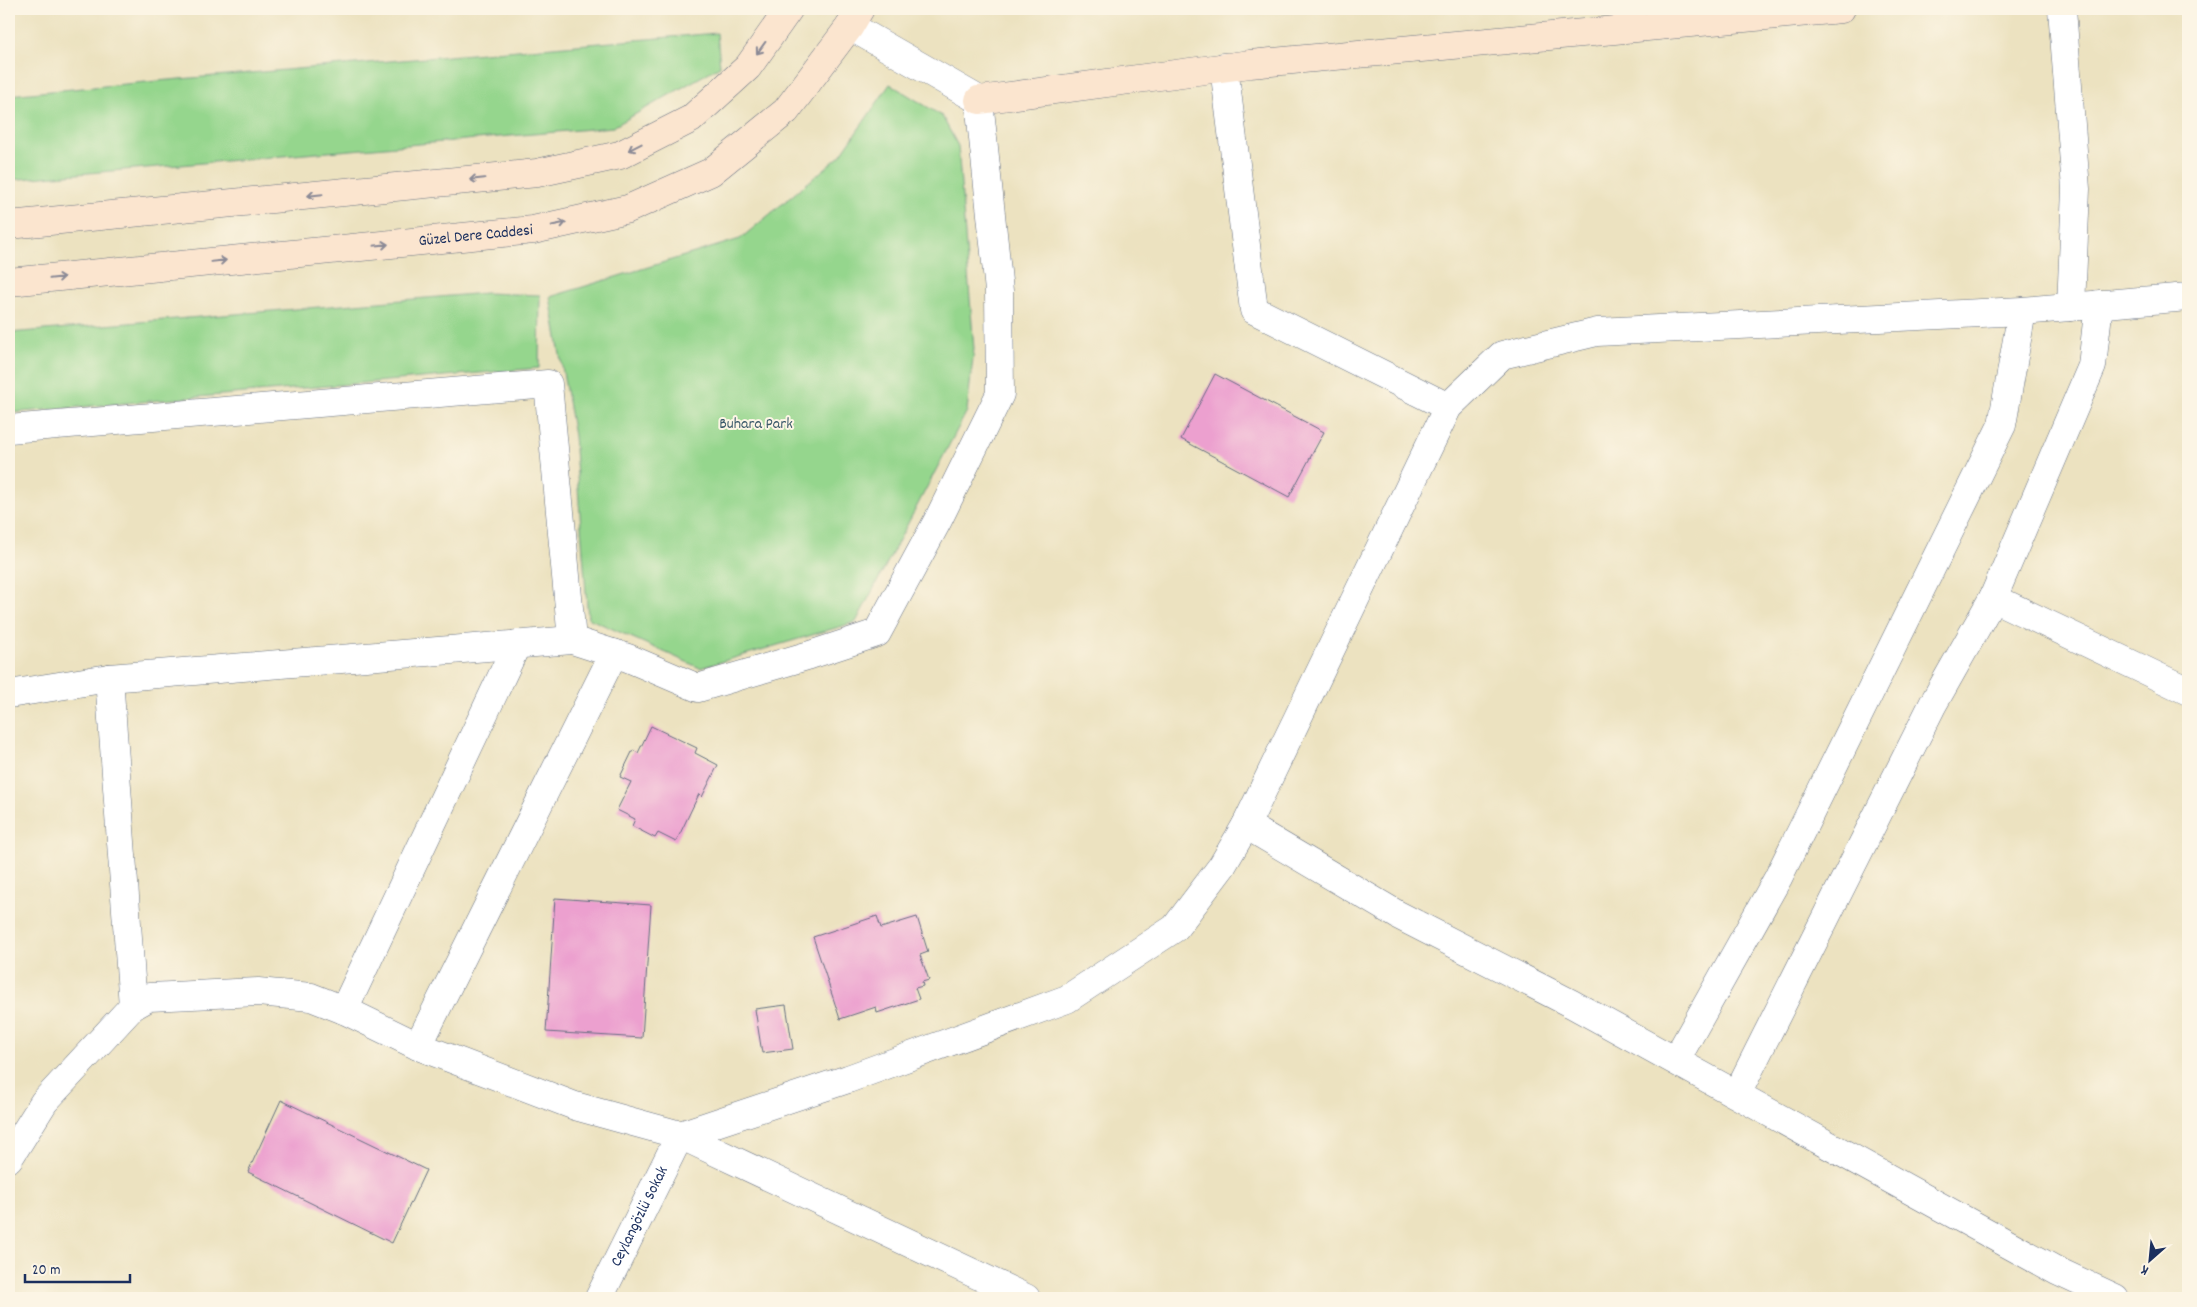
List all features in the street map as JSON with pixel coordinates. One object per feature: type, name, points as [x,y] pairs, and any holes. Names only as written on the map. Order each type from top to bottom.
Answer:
[{"type":"main road","points":[[9,225],[537,173],[620,155],[691,119],[748,67],[789,9]]},
{"type":"main road","points":[[979,100],[1224,67],[1841,9]]},
{"type":"main road","name":"Güzel Dere Caddesi","points":[[9,282],[534,230],[628,209],[711,172],[786,111],[855,17]]},
{"type":"street","points":[[2062,9],[2076,189],[2070,307]]},
{"type":"street","points":[[9,694],[109,678],[572,640],[614,653],[698,688],[877,633],[938,520],[1000,394],[999,291],[979,100],[855,17]]},
{"type":"street","points":[[1224,67],[1254,310],[1448,406]]},
{"type":"street","points":[[680,1135],[848,1079],[1067,1000],[1175,928],[1222,866],[1246,825],[1448,406],[1502,355],[1597,332],[2022,311],[2188,297]]},
{"type":"street","points":[[1737,1094],[1933,704],[1993,598],[2092,366],[2099,304]]},
{"type":"street","points":[[1676,1060],[1778,878],[2002,425],[2022,311]]},
{"type":"street","points":[[9,429],[548,384],[572,640]]},
{"type":"street","points":[[1993,598],[2188,691]]},
{"type":"street","points":[[344,1010],[517,644]]},
{"type":"street","points":[[418,1046],[614,653]]},
{"type":"street","points":[[109,678],[133,1006]]},
{"type":"street","points":[[1246,825],[1398,916],[1572,1004],[2057,1271],[2114,1298]]},
{"type":"street","points":[[9,1158],[44,1102],[133,1006],[149,997],[258,992],[311,997],[344,1010],[418,1046],[575,1106],[680,1135],[1026,1298]]},
{"type":"street","name":"Ceylangözlü Sokak","points":[[599,1298],[680,1135]]},
{"type":"green space","points":[[717,33],[720,66],[613,127],[9,180],[9,95]]},
{"type":"green space","name":"Buhara Park","points":[[890,84],[942,116],[958,146],[974,349],[967,411],[856,622],[700,668],[588,618],[574,436],[550,297],[740,239],[840,156]]},
{"type":"green space","points":[[486,293],[540,295],[539,368],[9,413],[9,333]]},
{"type":"building","points":[[1215,374],[1324,432],[1289,497],[1181,439]]},
{"type":"building","points":[[651,726],[697,748],[695,753],[718,765],[702,797],[699,794],[676,842],[658,833],[655,838],[632,826],[635,819],[617,810],[631,782],[620,777],[633,750],[638,753]]},
{"type":"building","points":[[555,898],[651,905],[642,1038],[546,1032]]},
{"type":"building","points":[[877,916],[881,928],[917,917],[928,952],[920,955],[929,980],[922,982],[923,986],[915,988],[919,999],[877,1013],[876,1007],[840,1019],[813,937]]},
{"type":"building","points":[[786,1005],[793,1049],[762,1053],[755,1009]]},
{"type":"building","points":[[281,1100],[426,1170],[392,1243],[248,1172]]}]
